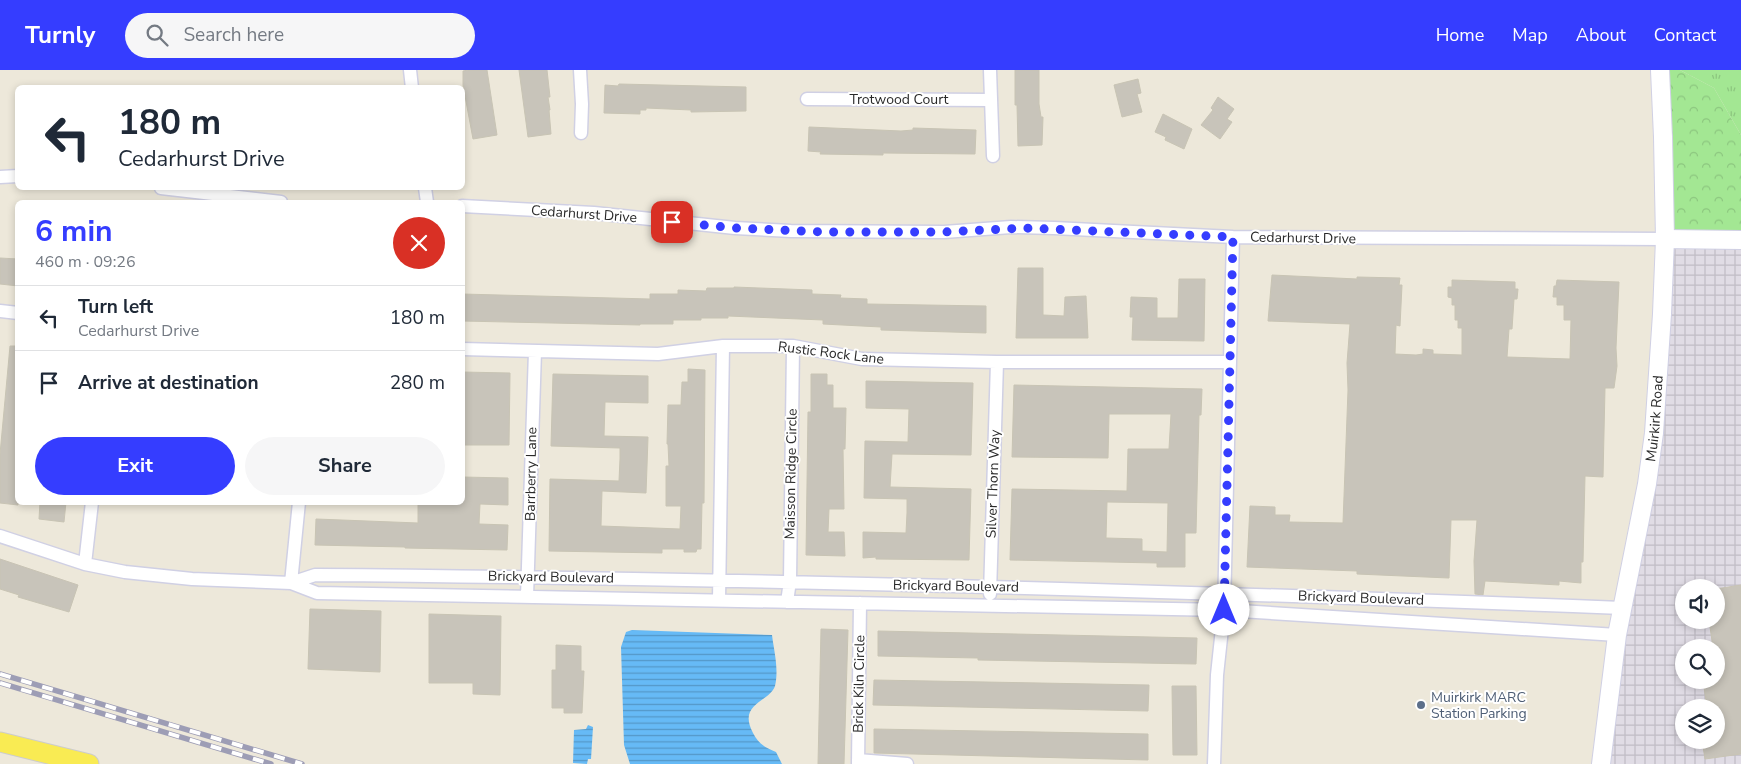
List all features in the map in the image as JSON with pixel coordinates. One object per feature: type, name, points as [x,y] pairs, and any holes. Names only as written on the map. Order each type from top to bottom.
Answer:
[{"type":"main road","name":"Muirkirk Road","points":[[1601,764],[1617,635],[1647,484],[1654,433],[1662,314],[1664,239],[1660,70]]},
{"type":"main road","points":[[1664,239],[1741,240]]},
{"type":"main road","points":[[0,742],[90,764]]},
{"type":"street","points":[[410,70],[412,85]]},
{"type":"street","points":[[580,70],[581,133]]},
{"type":"street","points":[[990,70],[993,156]]},
{"type":"street","name":"Trotwood Court","points":[[807,99],[991,100]]},
{"type":"street","points":[[0,176],[15,176]]},
{"type":"street","points":[[178,190],[264,200]]},
{"type":"street","name":"Cedarhurst Drive","points":[[465,206],[594,213],[735,228],[791,231],[944,232],[1046,228],[1233,237],[1664,239]]},
{"type":"street","points":[[1214,764],[1217,675],[1224,610],[1233,237]]},
{"type":"street","points":[[0,311],[15,313]]},
{"type":"street","points":[[719,600],[723,346]]},
{"type":"street","name":"Rustic Rock Lane","points":[[465,349],[658,354],[723,346],[793,346],[862,359],[997,362],[1229,362]]},
{"type":"street","name":"Maisson Ridge Circle","points":[[787,602],[790,581],[793,346]]},
{"type":"street","name":"Barrberry Lane","points":[[528,597],[534,351]]},
{"type":"street","name":"Silver Thorn Way","points":[[991,605],[997,362]]},
{"type":"street","points":[[85,564],[92,505]]},
{"type":"street","points":[[291,583],[299,505]]},
{"type":"street","name":"Brickyard Boulevard","points":[[0,536],[85,564],[125,572],[192,579],[291,583],[317,593],[1224,610],[1617,635]]},
{"type":"street","name":"Brickyard Boulevard","points":[[291,583],[315,575],[528,576],[990,586],[1622,608]]},
{"type":"street","name":"Brick Kiln Circle","points":[[858,762],[860,603]]},
{"type":"street","points":[[858,762],[907,764]]},
{"type":"shaded area","points":[[1665,239],[1741,240],[1741,764],[1601,764],[1654,433]]},
{"type":"green space","points":[[1659,70],[1680,70],[1714,88],[1741,135],[1741,240],[1665,239]]},
{"type":"green space","points":[[1680,70],[1741,70],[1741,135],[1714,88]]},
{"type":"water","points":[[632,630],[772,635],[776,667],[775,686],[752,709],[749,715],[749,723],[757,740],[765,747],[776,752],[782,764],[630,764],[624,745],[621,647],[626,632]]},
{"type":"water","points":[[588,725],[593,727],[591,759],[588,759],[587,764],[573,763],[574,730],[586,729]]},
{"type":"building","points":[[487,70],[497,135],[473,139],[465,96],[465,85],[463,85],[463,71]]},
{"type":"building","points":[[519,70],[547,70],[551,134],[528,137]]},
{"type":"building","points":[[1015,70],[1039,70],[1039,104],[1041,117],[1043,117],[1042,145],[1018,146]]},
{"type":"building","points":[[1138,79],[1141,93],[1137,94],[1142,112],[1122,117],[1114,85]]},
{"type":"building","points":[[619,84],[746,87],[746,111],[691,112],[691,110],[646,108],[646,110],[640,110],[640,114],[604,113],[605,85],[618,86]]},
{"type":"building","points":[[1218,97],[1234,109],[1227,119],[1232,122],[1220,139],[1201,125],[1213,110],[1211,108]]},
{"type":"building","points":[[1163,114],[1192,129],[1184,149],[1165,140],[1166,137],[1155,132]]},
{"type":"building","points":[[809,127],[901,131],[913,130],[913,128],[976,130],[975,154],[820,154],[821,152],[808,151]]},
{"type":"building","points":[[0,258],[15,259],[15,286],[0,284]]},
{"type":"building","points":[[1018,268],[1043,268],[1043,315],[1064,316],[1065,297],[1086,296],[1088,338],[1016,338]]},
{"type":"building","points":[[1272,275],[1357,279],[1357,277],[1400,278],[1399,285],[1402,285],[1400,326],[1396,325],[1395,354],[1416,355],[1423,354],[1423,349],[1433,350],[1433,354],[1462,355],[1462,328],[1458,328],[1458,320],[1455,320],[1455,305],[1452,305],[1452,298],[1448,297],[1448,287],[1452,287],[1452,280],[1515,282],[1515,289],[1518,289],[1517,299],[1514,299],[1512,329],[1509,329],[1507,357],[1570,359],[1571,320],[1564,320],[1564,305],[1557,305],[1557,297],[1553,297],[1554,286],[1556,286],[1557,280],[1619,282],[1617,366],[1614,388],[1605,388],[1603,477],[1585,476],[1581,583],[1559,581],[1559,585],[1485,581],[1483,595],[1475,594],[1474,561],[1477,520],[1451,520],[1449,578],[1357,574],[1357,571],[1247,567],[1250,506],[1275,507],[1275,515],[1290,515],[1289,522],[1343,523],[1348,390],[1347,363],[1350,324],[1268,321]]},
{"type":"building","points":[[1179,279],[1205,279],[1204,341],[1132,340],[1133,317],[1130,317],[1131,297],[1157,298],[1157,318],[1178,318]]},
{"type":"building","points":[[707,288],[812,290],[812,294],[841,295],[840,298],[867,299],[867,304],[986,306],[986,333],[881,330],[881,327],[823,324],[823,320],[728,316],[728,318],[701,318],[701,320],[673,320],[673,324],[640,325],[465,321],[465,294],[650,299],[650,294],[678,294],[678,290],[706,291]]},
{"type":"building","points":[[10,346],[15,346],[15,505],[0,503],[0,454]]},
{"type":"building","points":[[688,369],[705,370],[704,503],[702,503],[701,549],[697,549],[696,552],[684,552],[684,549],[662,549],[662,553],[549,551],[550,479],[619,481],[620,459],[620,448],[551,446],[553,374],[648,376],[648,403],[605,402],[604,436],[648,437],[646,493],[602,491],[601,526],[680,529],[681,506],[666,506],[666,466],[669,466],[667,444],[668,405],[681,405],[682,382],[688,382]]},
{"type":"building","points":[[465,372],[510,373],[509,445],[465,445]]},
{"type":"building","points":[[811,374],[827,374],[827,385],[833,385],[833,408],[846,408],[845,449],[843,449],[844,509],[829,509],[828,532],[844,532],[845,556],[806,555],[808,412],[811,412]]},
{"type":"building","points":[[866,381],[973,383],[971,455],[892,454],[890,487],[971,489],[969,560],[863,558],[863,532],[906,533],[907,499],[864,498],[865,441],[908,442],[909,409],[866,408]]},
{"type":"building","points":[[1014,385],[1202,389],[1201,415],[1199,415],[1196,533],[1185,533],[1185,567],[1157,567],[1157,563],[1010,560],[1012,489],[1127,491],[1128,449],[1169,449],[1171,414],[1109,414],[1108,458],[1012,457]],"holes":[[[1107,502],[1168,503],[1167,552],[1142,551],[1142,539],[1106,538]]]},
{"type":"building","points":[[465,477],[508,478],[508,505],[480,504],[479,524],[508,525],[507,550],[315,545],[316,519],[418,523],[418,505],[465,505]]},
{"type":"building","points":[[40,505],[66,505],[64,522],[39,519]]},
{"type":"building","points":[[0,559],[78,585],[69,612],[18,597],[19,595],[0,589]]},
{"type":"building","points":[[1741,585],[1741,754],[1705,759],[1703,749],[1725,749],[1725,699],[1706,699],[1704,689],[1725,689],[1725,639],[1712,639],[1710,629],[1725,629],[1725,588]]},
{"type":"building","points":[[310,609],[381,611],[380,672],[308,669]]},
{"type":"building","points":[[429,614],[501,616],[500,695],[473,694],[473,683],[429,683]]},
{"type":"building","points":[[821,629],[848,630],[844,764],[818,764]]},
{"type":"building","points":[[878,631],[1197,638],[1196,664],[878,656]]},
{"type":"building","points":[[556,645],[581,646],[581,671],[584,671],[582,713],[564,713],[564,708],[552,708],[552,670],[556,670]]},
{"type":"building","points":[[874,680],[1149,685],[1148,711],[873,705]]},
{"type":"building","points":[[1172,686],[1196,686],[1197,755],[1173,755]]},
{"type":"building","points":[[874,729],[1148,734],[1148,760],[874,753]]},
{"type":"railway","points":[[0,674],[302,764]]},
{"type":"railway","points":[[0,683],[271,764]]},
{"type":"place","name":"Muirkirk MARC Station Parking","points":[[1421,705]]},
{"type":"route","points":[[672,222],[735,228],[825,232],[944,232],[1011,228],[1054,228],[1233,237],[1224,610]]}]
